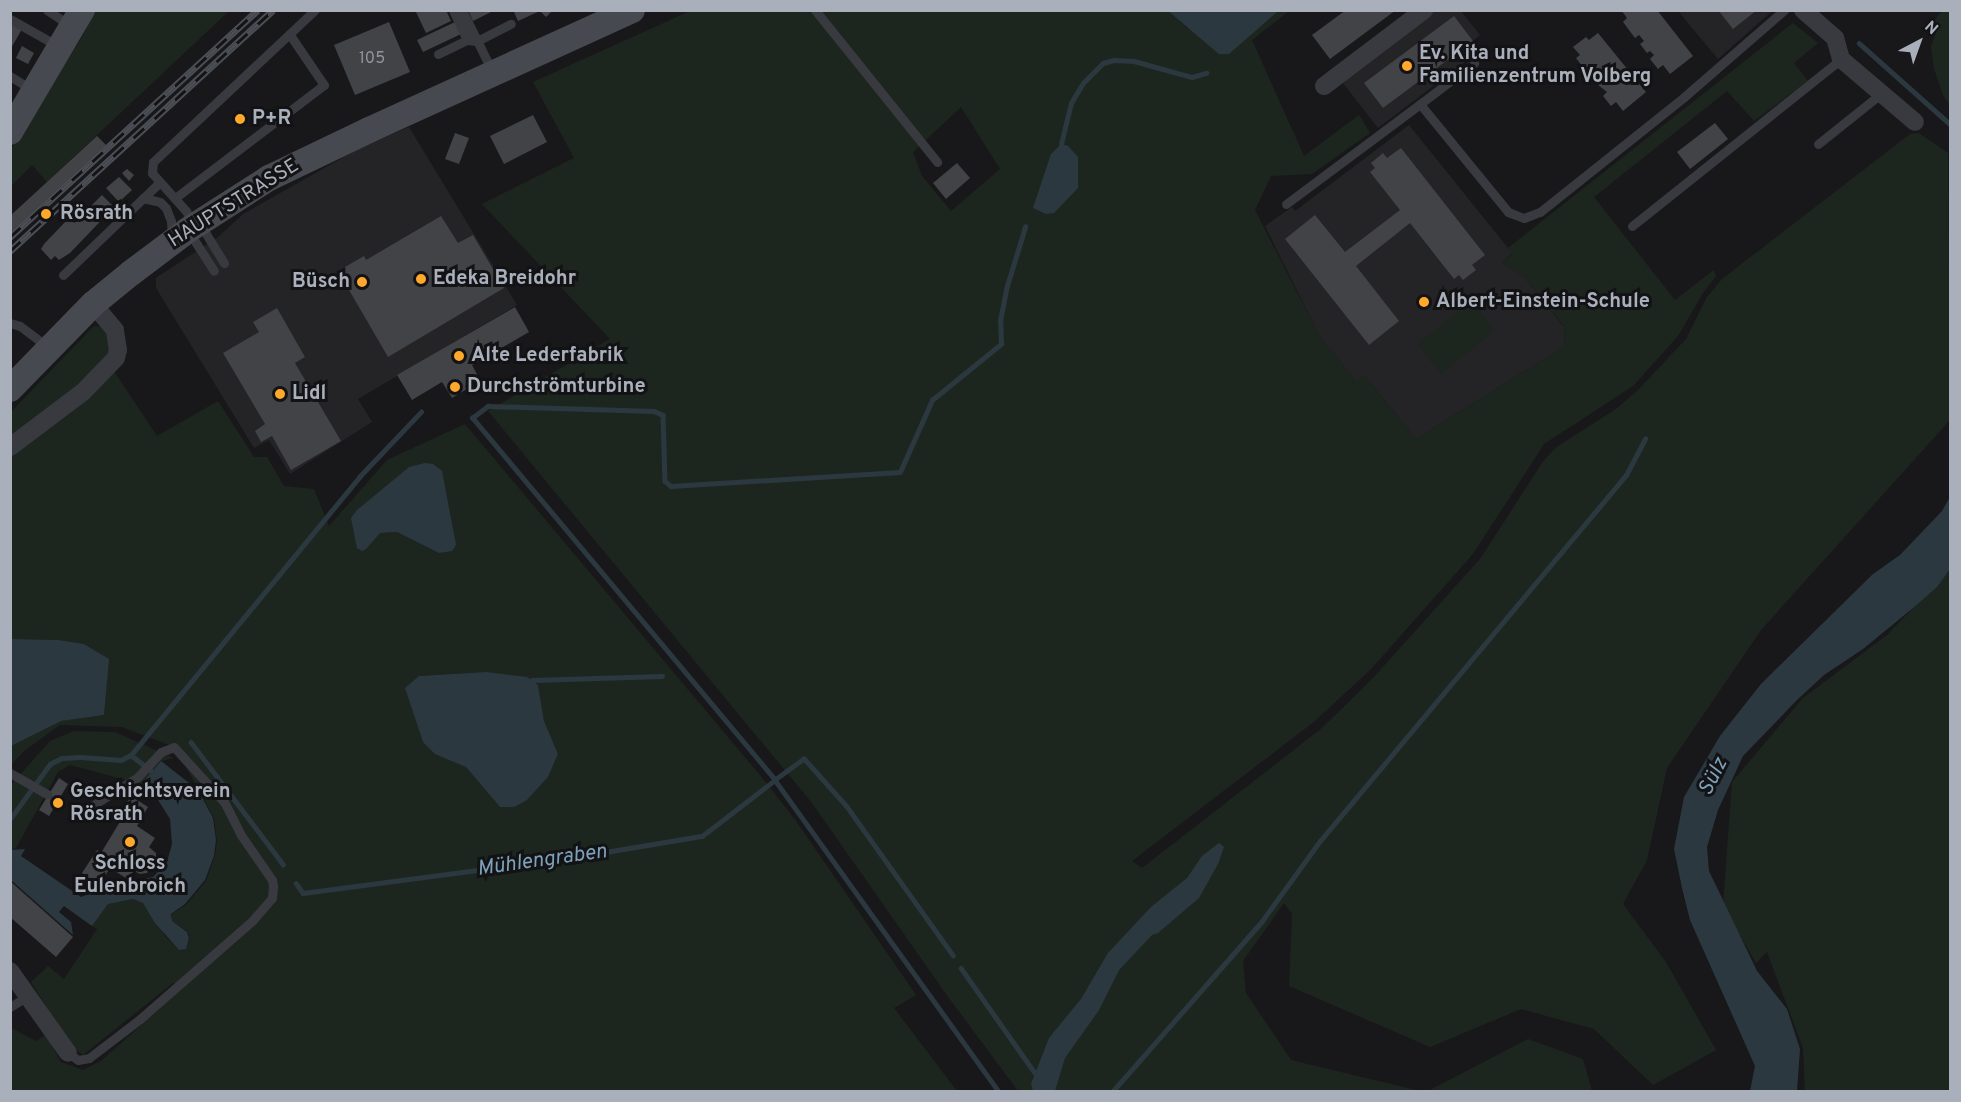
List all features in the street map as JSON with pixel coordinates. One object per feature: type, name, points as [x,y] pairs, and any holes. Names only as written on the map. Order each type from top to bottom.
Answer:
[{"type":"main road","name":"HAUPTSTRASSE","points":[[10,389],[93,304],[188,230],[269,178],[493,73],[591,21],[632,10]]},
{"type":"main road","points":[[10,132],[36,92],[72,28]]},
{"type":"street","points":[[1324,86],[1424,10]]},
{"type":"street","points":[[1803,10],[1835,38],[1842,59],[1915,122]]},
{"type":"street","points":[[10,447],[83,392],[116,358],[118,350],[115,330],[93,304]]},
{"type":"street","points":[[10,971],[29,994],[68,1053]]},
{"type":"lane","points":[[46,10],[72,28]]},
{"type":"lane","points":[[213,271],[188,230],[175,198],[152,173],[153,162],[315,10]]},
{"type":"lane","points":[[453,10],[493,73]]},
{"type":"lane","points":[[462,10],[472,41]]},
{"type":"lane","points":[[815,10],[937,162]]},
{"type":"lane","points":[[1420,104],[1508,212],[1524,218],[1540,212],[1676,104],[1784,10]]},
{"type":"lane","points":[[10,20],[72,28]]},
{"type":"lane","points":[[438,54],[511,24]]},
{"type":"lane","points":[[175,198],[324,85],[290,35]]},
{"type":"lane","points":[[1632,226],[1842,59]]},
{"type":"lane","points":[[1286,204],[1474,63]]},
{"type":"lane","points":[[10,76],[36,92]]},
{"type":"lane","points":[[1818,144],[1882,93]]},
{"type":"lane","points":[[63,275],[160,182]]},
{"type":"lane","points":[[143,198],[160,202],[166,208],[171,221],[188,230],[224,263]]},
{"type":"lane","points":[[10,323],[20,326],[50,348]]},
{"type":"lane","points":[[68,1053],[78,1060],[89,1058],[140,1019],[238,935],[272,898],[272,880],[241,835],[224,802],[174,747],[161,752],[138,777],[90,807]]},
{"type":"lane","points":[[10,773],[47,794]]},
{"type":"lane","points":[[10,1007],[29,994]]},
{"type":"shaded area","points":[[95,11],[229,11],[47,182],[32,165],[11,186],[11,149],[82,37]]},
{"type":"shaded area","points":[[690,11],[1168,11],[1187,28],[1261,24],[1278,11],[1289,11],[1252,40],[1304,156],[1359,115],[1370,133],[1312,174],[1271,176],[1255,210],[1319,335],[1356,382],[1364,375],[1416,439],[1565,346],[1564,326],[1525,278],[1502,263],[1512,254],[1508,248],[1793,23],[1818,43],[1794,63],[1808,81],[1754,121],[1727,91],[1594,197],[1675,300],[1714,270],[1716,276],[1703,293],[1678,336],[1633,386],[1544,444],[1473,554],[1371,669],[1315,721],[1132,861],[1142,868],[1322,728],[1373,678],[1480,559],[1542,463],[1555,448],[1616,409],[1638,390],[1686,339],[1707,297],[1722,279],[1910,134],[1919,133],[1948,153],[1950,420],[1761,630],[1667,768],[1647,860],[1623,904],[1666,962],[1716,1050],[1653,1085],[1594,1029],[1521,1009],[1430,1047],[1289,986],[1292,914],[1284,903],[1243,961],[1246,993],[1291,1060],[1420,1091],[1018,1091],[946,994],[812,803],[488,411],[610,339],[482,204],[574,158],[533,82]],"holes":[[[961,107],[1000,169],[951,211],[922,176],[913,152]],[[1061,144],[1064,204],[1051,154]]]},
{"type":"shaded area","name":"Ev. Kita und Familienzentrum Volberg","points":[[1428,11],[1461,11],[1480,35],[1467,46],[1474,55],[1378,128],[1339,78]]},
{"type":"shaded area","points":[[1678,11],[1772,11],[1718,59]]},
{"type":"shaded area","points":[[1942,11],[1950,11],[1950,105],[1943,95],[1934,69],[1931,47],[1936,33],[1930,26]]},
{"type":"shaded area","name":"Albert-Einstein-Schule","points":[[1409,125],[1512,253],[1502,263],[1525,278],[1564,327],[1565,346],[1416,439],[1365,376],[1356,382],[1319,335],[1265,226],[1292,207],[1295,211]]},
{"type":"shaded area","points":[[409,127],[517,305],[358,399],[372,422],[290,474],[269,440],[254,448],[156,288],[156,278],[218,237],[243,214],[365,145]]},
{"type":"shaded area","points":[[1472,301],[1495,331],[1441,374],[1417,344]]},
{"type":"shaded area","points":[[94,326],[103,327],[111,335],[114,371],[157,436],[218,401],[254,457],[267,457],[284,486],[314,489],[329,526],[387,460],[465,424],[796,821],[916,995],[894,1008],[957,1091],[11,1091],[11,1028],[36,1041],[46,1035],[61,1062],[83,1070],[101,1061],[184,987],[173,983],[83,1055],[72,1047],[31,982],[48,966],[64,979],[97,929],[92,926],[108,904],[133,899],[143,903],[165,936],[179,950],[186,949],[190,938],[187,931],[172,921],[172,914],[186,905],[206,881],[215,856],[217,841],[214,818],[175,747],[122,727],[60,725],[24,751],[11,765],[11,746],[61,721],[104,715],[108,659],[84,644],[59,640],[10,639],[11,412]],"holes":[[[409,467],[439,553],[397,532],[380,533],[357,510]],[[486,672],[532,680],[538,685],[544,721],[558,754],[548,777],[527,800],[500,807],[466,767],[423,742],[405,688],[419,676]]]},
{"type":"shaded area","points":[[1950,570],[1950,1091],[1805,1091],[1803,1048],[1767,952],[1756,963],[1723,906],[1732,782],[1803,698],[1887,635]]},
{"type":"shaded area","points":[[74,731],[115,732],[173,758],[161,761],[141,784],[70,765],[58,772],[16,848],[11,850],[10,786],[50,741]]},
{"type":"shaded area","points":[[1528,1039],[1583,1059],[1592,1091],[1428,1091]]},
{"type":"water","points":[[1168,11],[1278,11],[1229,54],[1219,54]]},
{"type":"water","points":[[1061,144],[1068,146],[1078,157],[1078,188],[1054,213],[1046,214],[1033,208],[1051,154]]},
{"type":"water","points":[[425,463],[433,464],[442,471],[456,545],[452,551],[439,553],[397,532],[380,533],[366,549],[362,551],[357,548],[351,518],[357,510],[409,467]]},
{"type":"water","name":"Sülz","points":[[1950,497],[1950,569],[1937,587],[1863,649],[1824,675],[1797,700],[1743,756],[1718,810],[1707,847],[1709,871],[1757,971],[1787,1009],[1800,1049],[1797,1091],[1750,1091],[1755,1066],[1690,920],[1682,888],[1674,849],[1684,797],[1720,736],[1761,684],[1873,574],[1900,555],[1942,511]]},
{"type":"water","points":[[11,639],[59,640],[84,644],[109,659],[104,715],[61,721],[11,746]]},
{"type":"water","points":[[486,672],[527,677],[538,685],[544,721],[558,754],[548,777],[527,800],[514,807],[500,807],[466,767],[435,754],[423,742],[405,688],[419,676]]},
{"type":"water","points":[[161,761],[198,790],[213,818],[216,840],[214,856],[205,880],[185,904],[171,914],[172,921],[187,932],[189,938],[186,949],[179,950],[155,923],[143,903],[133,899],[108,904],[92,926],[64,906],[59,912],[71,922],[73,935],[11,880],[11,850],[25,849],[21,856],[81,897],[116,884],[153,877],[167,862],[172,844],[170,819],[153,792],[141,784]]},
{"type":"water","points":[[1219,843],[1224,847],[1218,864],[1199,898],[1158,933],[1152,935],[1119,970],[1099,1010],[1065,1058],[1055,1091],[1033,1091],[1031,1084],[1049,1038],[1081,999],[1108,953],[1151,907],[1187,878],[1202,856]]},
{"type":"building","points":[[415,10],[446,10],[451,21],[426,33]]},
{"type":"building","points":[[468,10],[495,10],[473,21]]},
{"type":"building","points":[[513,10],[553,10],[546,17],[540,11],[518,21]]},
{"type":"building","points":[[1346,10],[1396,10],[1330,59],[1312,35]]},
{"type":"building","points":[[1621,10],[1657,10],[1693,56],[1670,74],[1663,65],[1658,69],[1650,59],[1654,55],[1650,51],[1647,53],[1640,44],[1644,41],[1639,35],[1635,38],[1623,22],[1627,18]]},
{"type":"building","points":[[1718,10],[1757,10],[1733,29]]},
{"type":"building","points":[[1454,16],[1473,41],[1383,108],[1364,83]]},
{"type":"building","points":[[10,22],[22,29],[10,50]]},
{"type":"building","points":[[389,22],[410,72],[355,95],[334,45]]},
{"type":"building","points":[[455,22],[461,34],[423,52],[417,40]]},
{"type":"building","points":[[1598,33],[1646,92],[1623,111],[1616,102],[1611,106],[1603,96],[1607,92],[1593,81],[1597,78],[1592,72],[1588,74],[1576,58],[1580,55],[1573,47],[1586,37],[1589,40]]},
{"type":"building","points":[[22,46],[34,53],[28,64],[16,58]]},
{"type":"building","points":[[533,115],[547,142],[504,164],[490,136]]},
{"type":"building","points":[[1715,123],[1728,139],[1690,169],[1677,152]]},
{"type":"building","points":[[455,133],[469,138],[459,164],[445,159]]},
{"type":"building","points":[[97,136],[106,145],[10,233],[10,216]]},
{"type":"building","points":[[1401,148],[1485,255],[1472,265],[1476,270],[1463,280],[1459,275],[1454,279],[1410,223],[1356,266],[1399,321],[1369,345],[1285,239],[1315,215],[1345,252],[1400,210],[1370,172],[1375,168],[1371,163],[1383,153],[1387,158]]},
{"type":"building","points":[[957,163],[970,178],[946,199],[933,183]]},
{"type":"building","points":[[127,169],[134,175],[129,181],[122,173]]},
{"type":"building","points":[[119,177],[132,190],[119,202],[106,188]]},
{"type":"building","points":[[102,195],[114,207],[70,253],[59,260],[55,256],[51,260],[41,249],[44,244],[69,218],[74,223]]},
{"type":"building","name":"Edeka Breidohr","points":[[441,216],[458,243],[473,235],[504,288],[388,357],[338,271],[364,256],[366,260]]},
{"type":"building","name":"Alte Lederfabrik","points":[[515,307],[529,332],[472,365],[479,378],[465,386],[467,389],[452,398],[442,382],[412,400],[397,375]]},
{"type":"building","name":"Lidl","points":[[277,308],[305,357],[295,363],[341,441],[291,470],[272,436],[261,442],[255,431],[265,424],[223,353],[259,332],[253,322]]},
{"type":"building","points":[[59,778],[68,784],[49,816],[39,810]]},
{"type":"building","name":"Schloss Eulenbroich","points":[[131,796],[148,807],[137,826],[155,838],[149,847],[156,853],[156,861],[147,873],[140,874],[134,871],[129,880],[110,868],[99,885],[82,873],[97,850],[101,853],[121,820],[117,818]]},
{"type":"building","points":[[10,881],[73,937],[56,957],[10,917]]},
{"type":"waterway","points":[[1859,43],[1950,124]]},
{"type":"waterway","points":[[1061,144],[1071,103],[1083,83],[1103,63],[1114,60],[1134,61],[1192,77],[1206,73]]},
{"type":"waterway","points":[[953,956],[846,806],[804,759],[775,780],[472,418],[488,406],[654,411],[663,415],[665,481],[671,486],[900,472],[932,400],[1001,344],[1000,321],[1007,286],[1025,227]]},
{"type":"waterway","name":"Mühlengraben","points":[[10,819],[50,764],[62,758],[121,760],[131,755],[359,477],[421,412]]},
{"type":"waterway","points":[[1112,1092],[1262,921],[1320,841],[1626,475],[1645,439]]},
{"type":"waterway","points":[[532,680],[662,676]]},
{"type":"waterway","name":"Mühlengraben","points":[[191,742],[283,864]]},
{"type":"waterway","name":"Mühlengraben","points":[[131,755],[157,775]]},
{"type":"waterway","name":"Mühlengraben","points":[[296,883],[303,893],[570,858],[702,836],[775,780],[999,1092]]},
{"type":"waterway","points":[[961,968],[1035,1073]]},
{"type":"railway","points":[[10,237],[258,10]]},
{"type":"railway","points":[[10,251],[273,10]]},
{"type":"place","name":"Ev. Kita und Familienzentrum Volberg","points":[[1407,66]]},
{"type":"place","name":"P+R","points":[[240,119]]},
{"type":"place","name":"Rösrath","points":[[46,214]]},
{"type":"place","name":"Edeka Breidohr","points":[[421,279]]},
{"type":"place","name":"Büsch","points":[[362,282]]},
{"type":"place","name":"Albert-Einstein-Schule","points":[[1424,302]]},
{"type":"place","name":"Alte Lederfabrik","points":[[459,356]]},
{"type":"place","name":"Durchströmturbine","points":[[455,387]]},
{"type":"place","name":"Lidl","points":[[280,394]]},
{"type":"place","name":"Geschichtsverein Rösrath","points":[[58,803]]},
{"type":"place","name":"Schloss Eulenbroich","points":[[130,842]]}]
